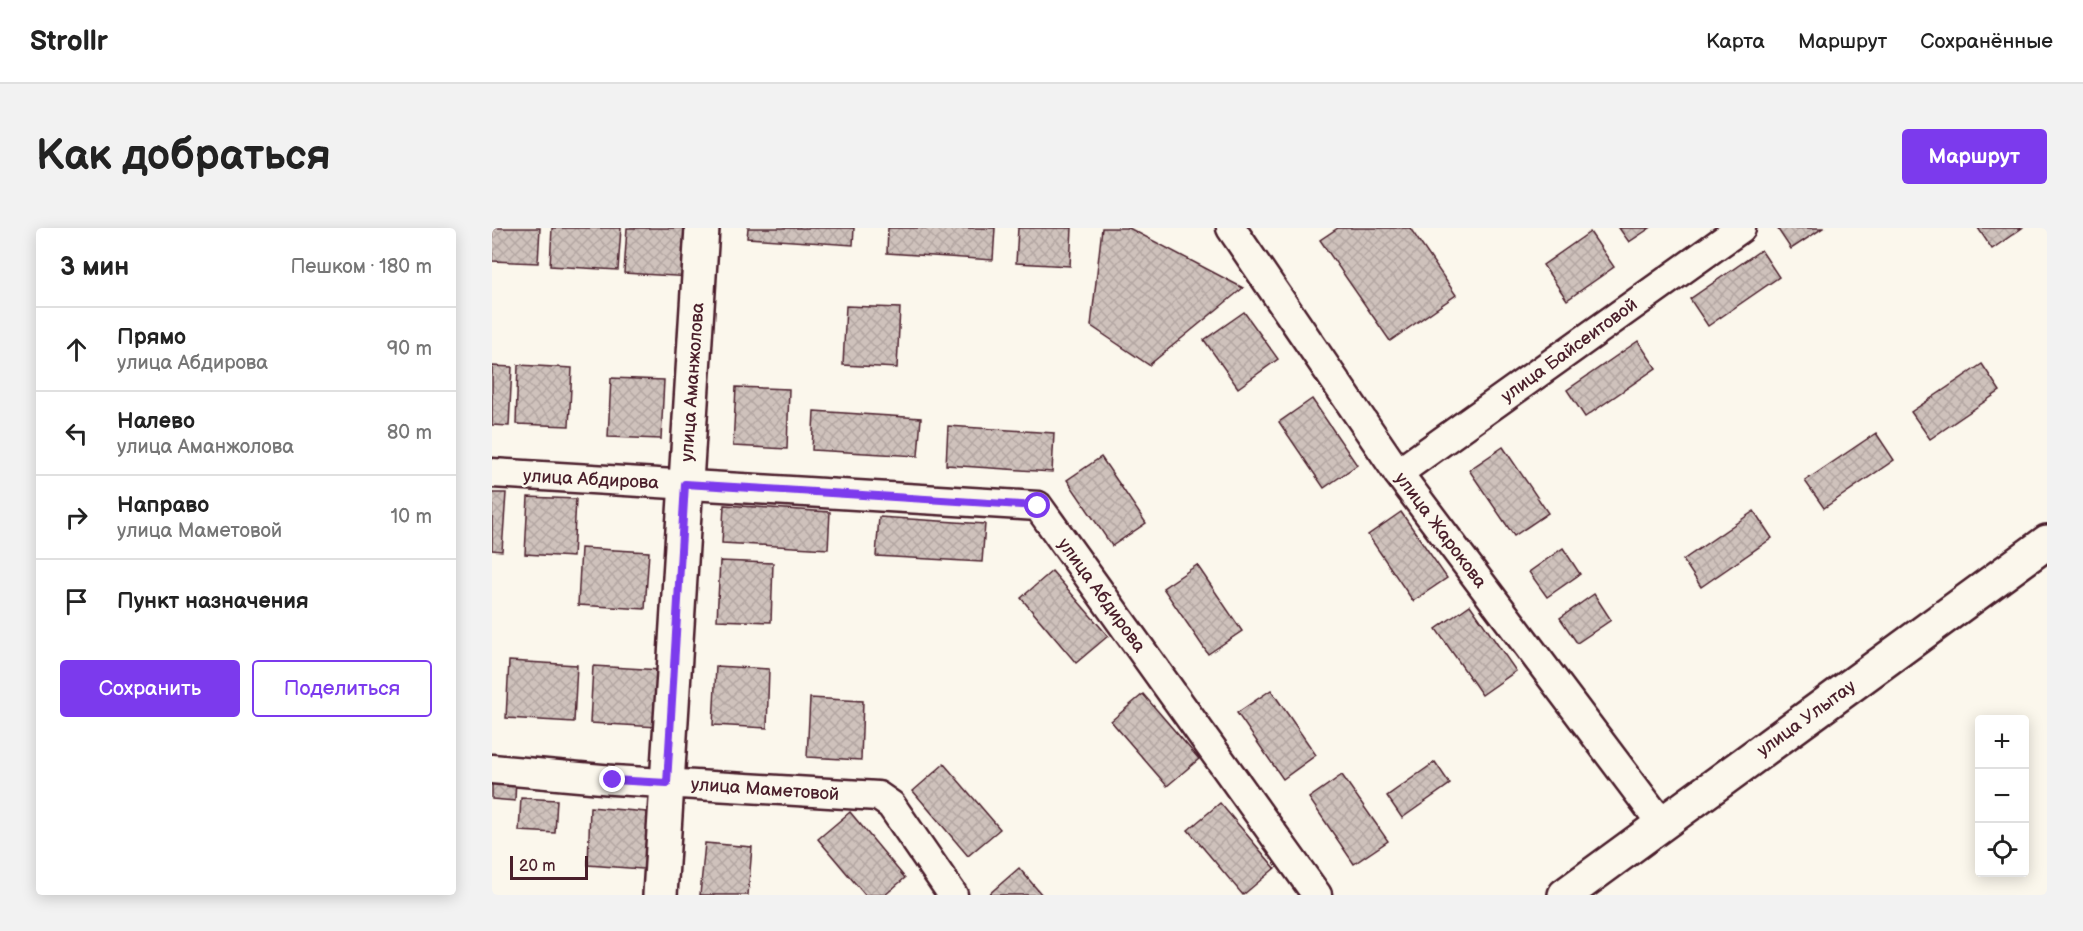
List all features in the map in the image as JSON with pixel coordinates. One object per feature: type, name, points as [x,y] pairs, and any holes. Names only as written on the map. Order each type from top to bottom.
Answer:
[{"type":"street","name":"улица Аманжолова","points":[[660,895],[702,228]]},
{"type":"street","name":"улица Жарокова","points":[[1231,228],[1398,473],[1662,824]]},
{"type":"street","name":"улица Байсеитовой","points":[[1398,473],[1740,228]]},
{"type":"street","name":"улица Абдирова","points":[[492,473],[1038,506],[1317,895]]},
{"type":"street","name":"улица Улытау","points":[[1565,895],[2047,542]]},
{"type":"street","name":"улица Маметовой","points":[[492,769],[878,796],[891,805],[953,895]]},
{"type":"building","points":[[492,228],[540,228],[538,263],[492,261]]},
{"type":"building","points":[[552,228],[621,228],[618,270],[550,266]]},
{"type":"building","points":[[627,228],[695,228],[692,277],[624,273]]},
{"type":"building","points":[[748,228],[854,228],[853,245],[747,238]]},
{"type":"building","points":[[888,228],[995,228],[993,260],[887,253]]},
{"type":"building","points":[[1018,228],[1072,228],[1070,266],[1016,263]]},
{"type":"building","points":[[1102,228],[1129,228],[1243,288],[1149,365],[1091,326]]},
{"type":"building","points":[[1338,228],[1410,228],[1456,295],[1390,341],[1320,240]]},
{"type":"building","points":[[1619,228],[1650,228],[1629,242]]},
{"type":"building","points":[[1777,228],[1823,228],[1791,249]]},
{"type":"building","points":[[1978,228],[2022,228],[1992,249]]},
{"type":"building","points":[[1590,232],[1614,267],[1567,300],[1543,265]]},
{"type":"building","points":[[1761,250],[1779,277],[1708,326],[1690,299]]},
{"type":"building","points":[[846,306],[900,308],[897,368],[843,365]]},
{"type":"building","points":[[1244,312],[1278,359],[1238,388],[1204,340]]},
{"type":"building","points":[[1638,341],[1656,368],[1585,417],[1567,390]]},
{"type":"building","points":[[1982,364],[2000,391],[1930,439],[1911,412]]},
{"type":"building","points":[[518,365],[572,368],[569,426],[516,424]]},
{"type":"building","points":[[492,366],[512,367],[509,426],[492,425]]},
{"type":"building","points":[[611,378],[664,380],[661,439],[608,437]]},
{"type":"building","points":[[736,387],[789,389],[787,449],[733,446]]},
{"type":"building","points":[[1312,399],[1357,465],[1324,488],[1279,422]]},
{"type":"building","points":[[814,411],[921,418],[918,456],[812,450]]},
{"type":"building","points":[[948,426],[1054,433],[1052,472],[946,465]]},
{"type":"building","points":[[1876,433],[1894,460],[1824,508],[1805,481]]},
{"type":"building","points":[[1503,447],[1548,513],[1514,536],[1469,470]]},
{"type":"building","points":[[1101,457],[1146,523],[1112,546],[1067,480]]},
{"type":"building","points":[[492,493],[506,493],[502,551],[492,550]]},
{"type":"building","points":[[528,497],[576,499],[573,557],[525,554]]},
{"type":"building","points":[[724,505],[830,512],[828,549],[722,543]]},
{"type":"building","points":[[1754,511],[1772,538],[1701,587],[1683,560]]},
{"type":"building","points":[[1401,512],[1447,578],[1413,601],[1368,535]]},
{"type":"building","points":[[879,517],[985,524],[982,562],[876,556]]},
{"type":"building","points":[[581,548],[649,552],[645,609],[578,605]]},
{"type":"building","points":[[1563,548],[1580,574],[1547,597],[1529,572]]},
{"type":"building","points":[[720,561],[773,563],[771,622],[717,620]]},
{"type":"building","points":[[1197,565],[1242,631],[1208,654],[1163,588]]},
{"type":"building","points":[[1052,571],[1108,636],[1076,663],[1021,598]]},
{"type":"building","points":[[1594,594],[1611,620],[1577,643],[1560,618]]},
{"type":"building","points":[[1470,605],[1516,671],[1482,695],[1436,629]]},
{"type":"building","points":[[509,661],[577,665],[574,722],[506,718]]},
{"type":"building","points":[[593,666],[661,670],[658,727],[590,723]]},
{"type":"building","points":[[716,666],[769,669],[767,728],[713,725]]},
{"type":"building","points":[[1271,690],[1316,755],[1283,779],[1237,713]]},
{"type":"building","points":[[1143,694],[1199,759],[1167,786],[1111,721]]},
{"type":"building","points":[[810,698],[863,701],[861,760],[807,757]]},
{"type":"building","points":[[1435,762],[1450,784],[1402,818],[1387,796]]},
{"type":"building","points":[[944,764],[1000,829],[968,856],[913,791]]},
{"type":"building","points":[[1342,775],[1388,841],[1354,864],[1309,798]]},
{"type":"building","points":[[492,776],[516,777],[515,801],[492,799]]},
{"type":"building","points":[[521,798],[557,800],[555,833],[519,831]]},
{"type":"building","points":[[1220,803],[1275,868],[1243,895],[1188,830]]},
{"type":"building","points":[[590,807],[658,813],[656,870],[588,865]]},
{"type":"building","points":[[850,812],[905,878],[885,895],[865,895],[818,839]]},
{"type":"building","points":[[705,843],[752,847],[748,895],[700,895]]},
{"type":"building","points":[[1019,868],[1042,895],[988,895]]},
{"type":"route","points":[[613,780],[667,783],[685,484],[1038,506]]}]
